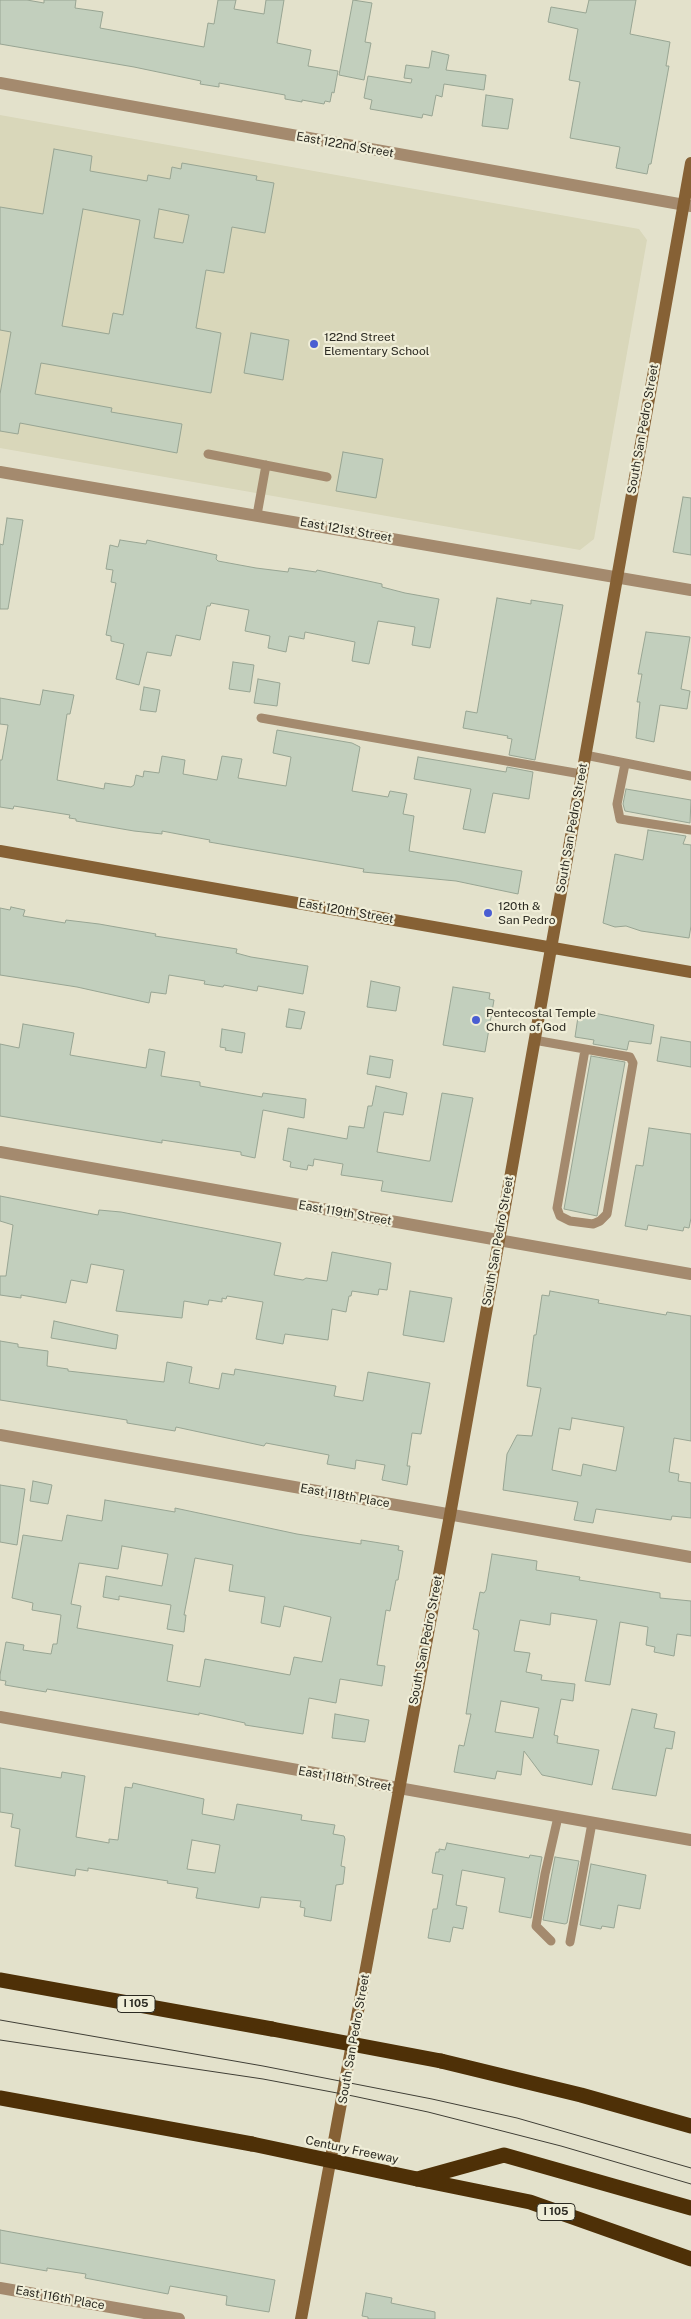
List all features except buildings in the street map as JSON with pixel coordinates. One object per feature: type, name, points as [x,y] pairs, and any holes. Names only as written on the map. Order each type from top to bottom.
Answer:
[{"type":"highway","name":"I 105","points":[[0,1980],[272,2029],[441,2062],[581,2095],[691,2126]]},
{"type":"highway","name":"Century Freeway","points":[[0,2098],[252,2144],[530,2202],[691,2259]]},
{"type":"highway","points":[[417,2179],[504,2155],[691,2208]]},
{"type":"street","name":"East 122nd Street","points":[[0,83],[687,206]]},
{"type":"street","name":"South San Pedro Street","points":[[302,2319],[450,1514],[616,576],[687,206],[691,163]]},
{"type":"street","name":"East 121st Street","points":[[0,472],[691,590]]},
{"type":"street","name":"East 120th Street","points":[[0,851],[691,972]]},
{"type":"street","name":"East 119th Street","points":[[0,1152],[691,1274]]},
{"type":"street","name":"East 118th Place","points":[[0,1435],[691,1557]]},
{"type":"street","name":"East 118th Street","points":[[0,1717],[691,1840]]},
{"type":"street","name":"East 116th Place","points":[[0,2288],[179,2319]]},
{"type":"lane","points":[[208,454],[327,477]]},
{"type":"lane","points":[[257,515],[266,465]]},
{"type":"lane","points":[[262,718],[581,774]]},
{"type":"lane","points":[[585,755],[691,776]]},
{"type":"lane","points":[[625,764],[617,804],[620,819],[691,830]]},
{"type":"lane","points":[[534,1040],[630,1057],[633,1062],[607,1214],[600,1221],[592,1224],[570,1221],[560,1216],[556,1208],[585,1050]]},
{"type":"lane","points":[[551,1941],[536,1926],[558,1817]]},
{"type":"lane","points":[[570,1942],[592,1822]]},
{"type":"shaded area","name":"122nd Street Elementary School","points":[[0,115],[639,229],[647,240],[594,539],[580,550],[0,448]]},
{"type":"tram line","points":[[0,2020],[263,2066],[432,2099],[517,2118],[691,2168]]},
{"type":"tram line","points":[[0,2040],[263,2079],[353,2096],[428,2112],[561,2146],[691,2184]]},
{"type":"place","name":"122nd Street Elementary School","points":[[314,344]]},
{"type":"place","name":"120th & San Pedro","points":[[488,913]]},
{"type":"place","name":"Pentecostal Temple Church of God","points":[[476,1020]]}]
